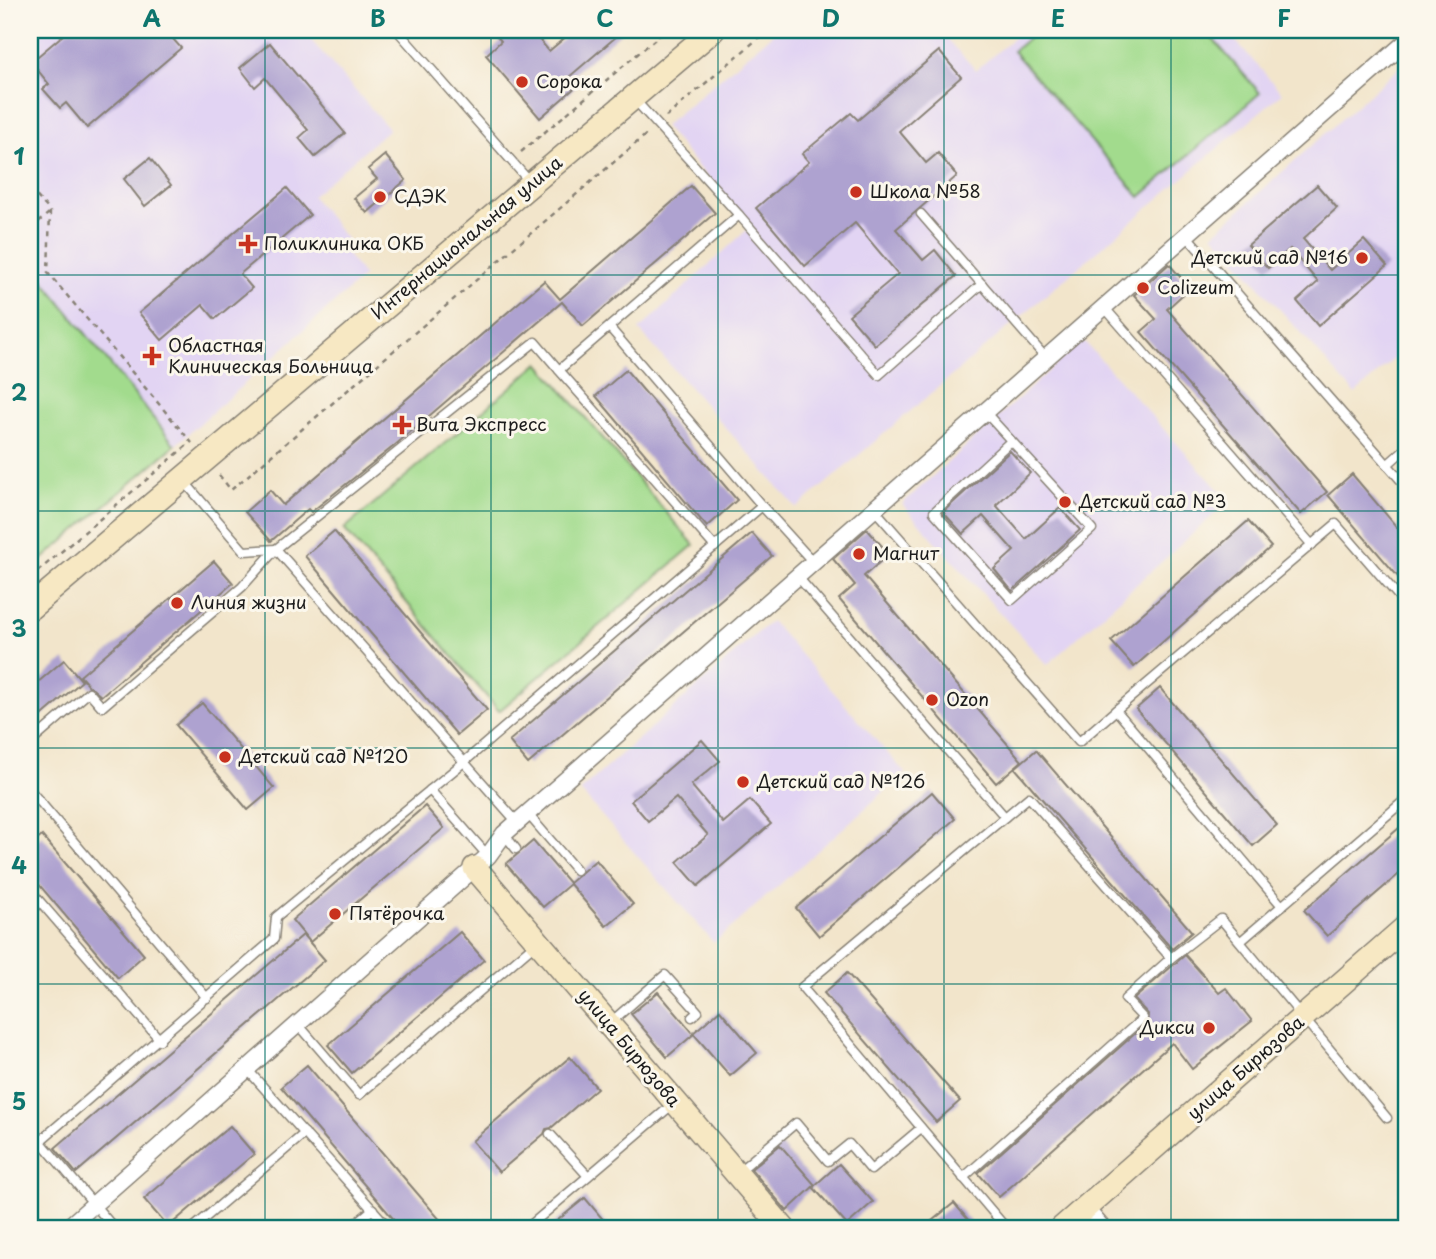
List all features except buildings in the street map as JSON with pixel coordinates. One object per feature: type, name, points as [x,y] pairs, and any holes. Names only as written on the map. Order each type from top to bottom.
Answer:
[{"type":"street","name":"Интернациональная улица","points":[[30,608],[183,479],[198,450],[531,184],[713,30]]},
{"type":"street","points":[[66,1229],[482,862],[503,834],[522,817],[1406,42]]},
{"type":"street","name":"улица Бирюзова","points":[[482,862],[538,941],[783,1229]]},
{"type":"street","name":"улица Бирюзова","points":[[1061,1229],[1406,927]]},
{"type":"street","points":[[1086,1209],[1103,1229]]},
{"type":"lane","points":[[397,30],[531,184]]},
{"type":"lane","points":[[633,97],[879,375],[982,284]]},
{"type":"lane","points":[[921,214],[1046,358]]},
{"type":"lane","points":[[559,370],[739,215]]},
{"type":"lane","points":[[1186,235],[1406,486]]},
{"type":"lane","points":[[1104,307],[1312,545]]},
{"type":"lane","points":[[610,328],[813,562]]},
{"type":"lane","points":[[30,743],[89,692],[102,707],[242,587],[276,549],[535,342],[715,547]]},
{"type":"lane","points":[[985,412],[1092,529],[1012,600],[934,512],[1011,441]]},
{"type":"lane","points":[[1387,465],[1406,449]]},
{"type":"lane","points":[[183,479],[244,551],[276,549]]},
{"type":"lane","points":[[40,1141],[274,939],[276,917],[430,790],[762,506]]},
{"type":"lane","points":[[874,509],[1079,741],[1336,524],[1406,605]]},
{"type":"lane","points":[[276,549],[464,761],[576,870]]},
{"type":"lane","points":[[797,576],[1005,817]]},
{"type":"lane","points":[[1116,710],[1282,905]]},
{"type":"lane","points":[[30,790],[208,998]]},
{"type":"lane","points":[[430,790],[482,862]]},
{"type":"lane","points":[[1007,1229],[802,988],[1029,797],[1171,958]]},
{"type":"lane","points":[[1241,941],[1406,799]]},
{"type":"lane","points":[[503,834],[516,849]]},
{"type":"lane","points":[[30,890],[160,1040]]},
{"type":"lane","points":[[963,1178],[1143,1018],[1125,999],[1221,919],[1387,1118]]},
{"type":"lane","points":[[298,1024],[359,1095],[538,941]]},
{"type":"lane","points":[[608,1024],[665,975],[698,1012]]},
{"type":"lane","points":[[247,1069],[390,1229]]},
{"type":"lane","points":[[526,1229],[675,1102]]},
{"type":"lane","points":[[736,1174],[796,1123],[828,1161],[849,1144],[871,1170],[921,1128]]},
{"type":"lane","points":[[30,1129],[115,1229]]},
{"type":"lane","points":[[192,1229],[306,1133]]},
{"type":"lane","points":[[550,1134],[589,1176]]},
{"type":"lane","points":[[349,1229],[373,1209]]},
{"type":"path","points":[[511,160],[666,30]]},
{"type":"path","points":[[30,189],[50,211],[48,273],[231,490],[768,30]]},
{"type":"path","points":[[30,229],[50,211]]},
{"type":"path","points":[[30,578],[198,450]]},
{"type":"shaded area","name":"Областная Клиническая Больница","points":[[30,30],[302,30],[389,129],[312,196],[354,249],[347,255],[364,276],[186,436],[30,570]]},
{"type":"shaded area","points":[[777,30],[939,30],[976,70],[1023,30],[1226,30],[1282,93],[797,508],[639,330],[749,228],[664,126]]},
{"type":"shaded area","points":[[1402,65],[1406,69],[1406,348],[1355,394],[1213,234]]},
{"type":"shaded area","name":"Детский сад №3","points":[[1083,340],[1229,501],[1047,665],[902,504]]},
{"type":"shaded area","name":"Детский сад №126","points":[[771,621],[905,773],[714,943],[580,791]]},
{"type":"green space","points":[[1038,30],[1205,30],[1260,93],[1140,197],[1013,51]]},
{"type":"green space","points":[[30,264],[175,445],[30,570]]},
{"type":"green space","points":[[539,363],[694,545],[499,711],[344,529]]},
{"type":"place","name":"Сорока","points":[[522,82]]},
{"type":"place","name":"Школа №58","points":[[856,192]]},
{"type":"place","name":"СДЭК","points":[[380,197]]},
{"type":"place","name":"Поликлиника ОКБ","points":[[248,244]]},
{"type":"place","name":"Детский сад №16","points":[[1362,258]]},
{"type":"place","name":"Colizeum","points":[[1143,288]]},
{"type":"place","name":"Областная Клиническая Больница","points":[[152,356]]},
{"type":"place","name":"Вита Экспресс","points":[[402,425]]},
{"type":"place","name":"Детский сад №3","points":[[1065,502]]},
{"type":"place","name":"Магнит","points":[[859,554]]},
{"type":"place","name":"Линия жизни","points":[[177,603]]},
{"type":"place","name":"Ozon","points":[[932,700]]},
{"type":"place","name":"Детский сад №120","points":[[225,757]]},
{"type":"place","name":"Детский сад №126","points":[[743,782]]},
{"type":"place","name":"Пятёрочка","points":[[335,914]]},
{"type":"place","name":"Дикси","points":[[1209,1028]]}]
